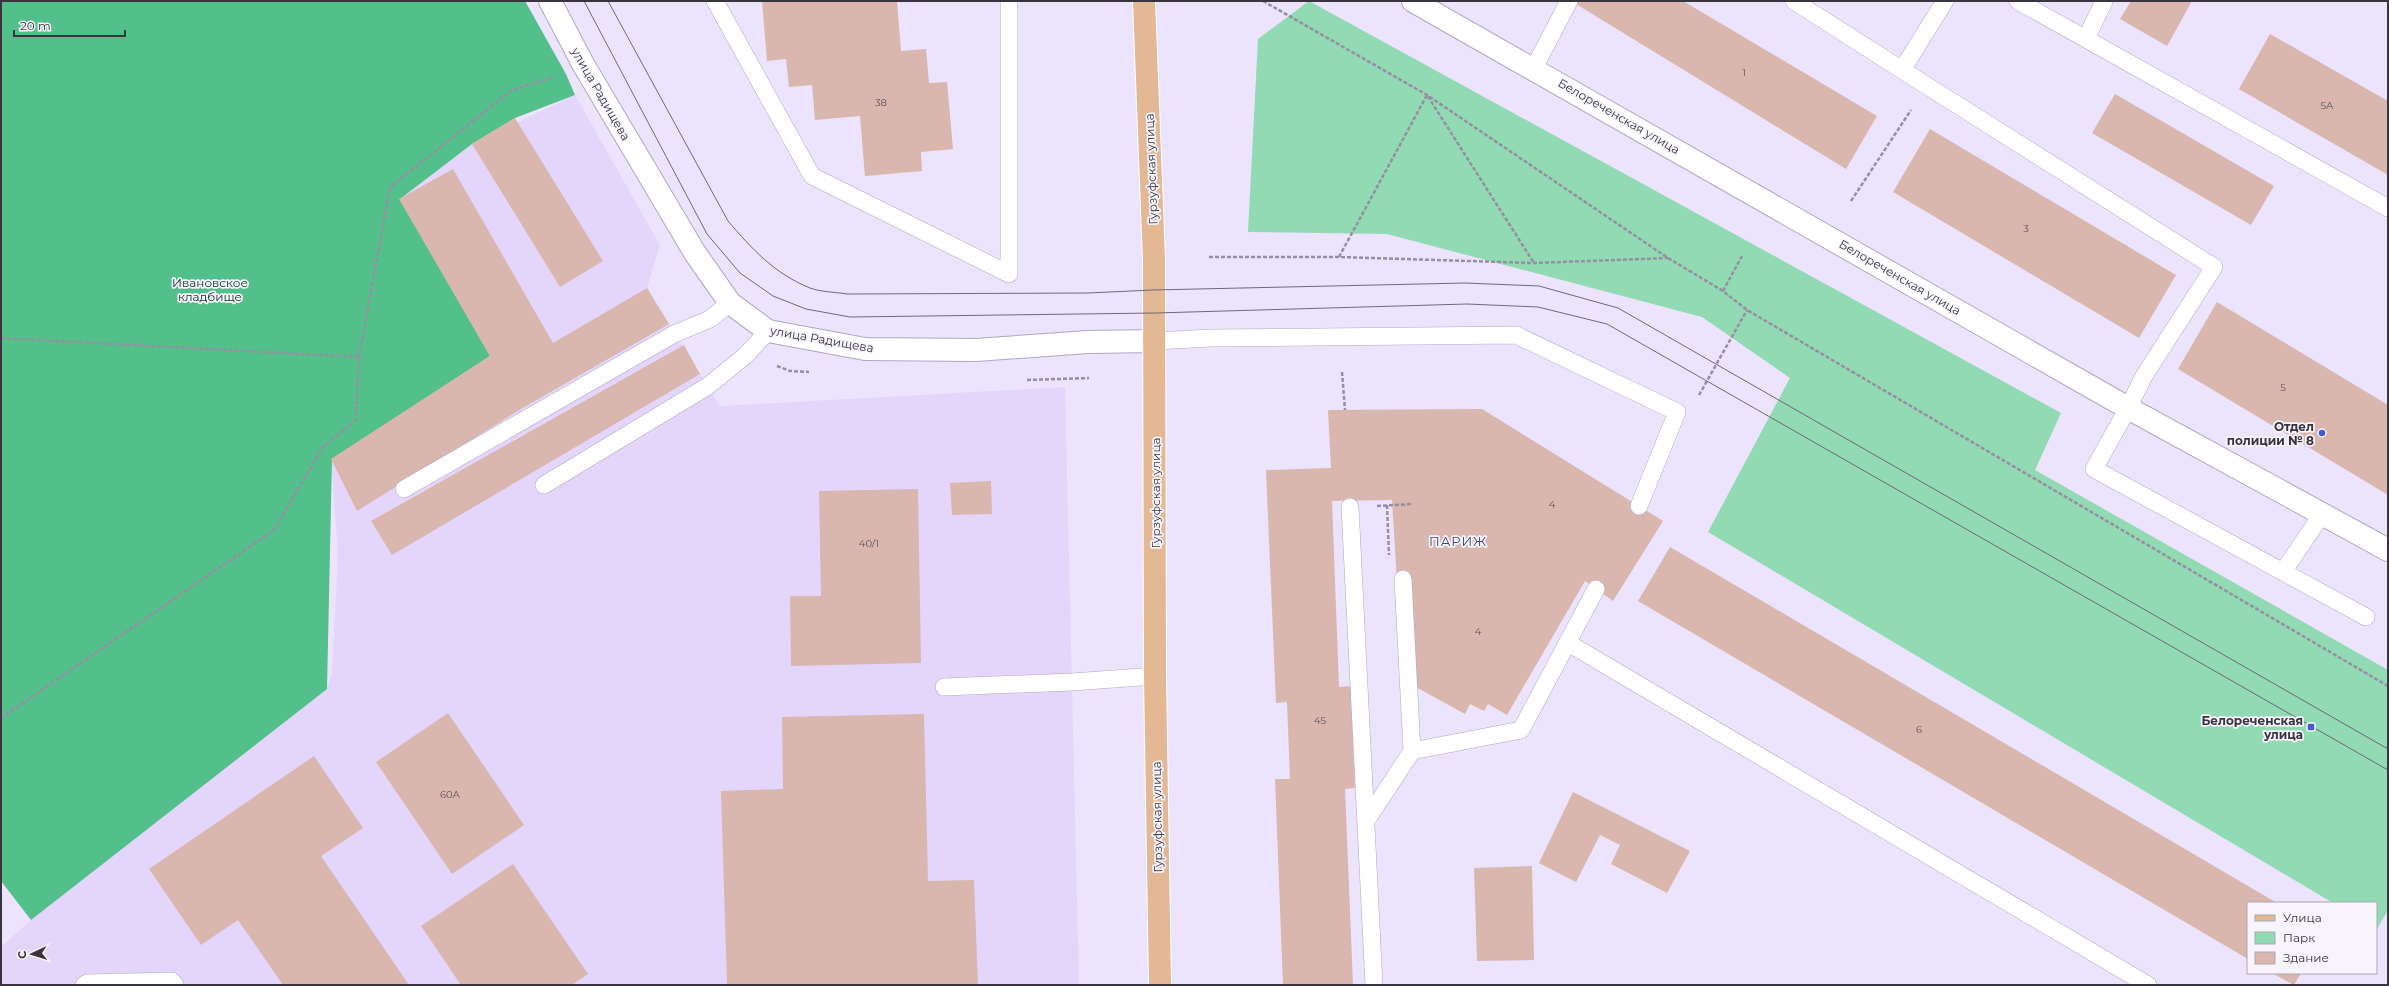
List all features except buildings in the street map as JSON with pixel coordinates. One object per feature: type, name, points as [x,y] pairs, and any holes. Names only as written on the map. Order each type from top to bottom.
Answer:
[{"type":"main road","name":"Гурзуфская улица","points":[[1144,1],[1154,260],[1155,676],[1160,985]]},
{"type":"street","name":"улица Радищева","points":[[550,1],[583,64],[694,253],[730,303],[768,331],[865,349],[976,350],[1088,342],[1155,341]]},
{"type":"street","name":"Белореченская улица","points":[[1414,1],[1534,68],[2128,408],[2388,550]]},
{"type":"lane","points":[[715,1],[812,176],[1009,274],[1009,1]]},
{"type":"lane","points":[[1534,68],[1569,1]]},
{"type":"lane","points":[[1794,1],[2214,267],[2144,376],[2094,469],[2366,617]]},
{"type":"lane","points":[[1902,70],[1945,1]]},
{"type":"lane","points":[[2018,1],[2388,208]]},
{"type":"lane","points":[[2086,39],[2104,1]]},
{"type":"lane","points":[[404,489],[674,334],[710,319],[730,303]]},
{"type":"lane","points":[[544,485],[708,386],[746,354],[768,331]]},
{"type":"lane","points":[[1155,341],[1211,338],[1516,335],[1677,412],[1640,506]]},
{"type":"lane","points":[[1350,507],[1374,985]]},
{"type":"lane","points":[[2283,572],[2322,514]]},
{"type":"lane","points":[[1366,821],[1412,751],[1403,579]]},
{"type":"lane","points":[[1412,751],[1521,730],[1596,589]]},
{"type":"lane","points":[[1568,643],[2148,985]]},
{"type":"lane","points":[[944,687],[1072,682],[1155,676]]},
{"type":"lane","points":[[84,985],[87,983],[172,980],[175,985]]},
{"type":"path","points":[[1263,1],[1427,95],[1668,258],[1723,291],[1747,310],[2388,686]]},
{"type":"path","points":[[1,718],[274,530],[323,447],[356,420],[359,357],[390,187],[512,90],[566,74],[583,64]]},
{"type":"path","points":[[1851,201],[1927,85]]},
{"type":"path","points":[[1339,257],[1427,95]]},
{"type":"path","points":[[1427,95],[1534,263]]},
{"type":"path","points":[[1723,291],[1742,256]]},
{"type":"path","points":[[1209,257],[1339,257],[1534,263],[1668,258]]},
{"type":"path","points":[[1696,399],[1747,310]]},
{"type":"path","points":[[1,338],[359,357]]},
{"type":"path","points":[[1342,372],[1344,410]]},
{"type":"path","points":[[1386,506],[1413,504]]},
{"type":"shaded area","points":[[575,95],[660,245],[647,288],[720,406],[1065,387],[1079,985],[1,985],[1,947],[31,920],[327,689],[332,673],[338,554],[331,459],[399,199],[472,144]]},
{"type":"green space","name":"Ивановское кладбище","points":[[1,1],[525,1],[566,74],[575,95],[515,118],[472,144],[400,199],[490,356],[332,459],[327,689],[31,920],[1,881]]},
{"type":"green space","points":[[1309,1],[2061,413],[2035,470],[2388,670],[2388,910],[2377,929],[2377,902],[2331,902],[1708,532],[1790,378],[1702,317],[1387,234],[1248,232],[1258,39]]},
{"type":"tram line","points":[[584,1],[707,234],[740,273],[773,296],[806,309],[850,317],[1155,313],[1467,304],[1538,307],[1607,324],[2388,770]]},
{"type":"tram line","points":[[608,1],[728,221],[765,260],[786,276],[810,288],[847,294],[1088,293],[1153,290],[1465,283],[1539,286],[1618,308],[2388,749]]},
{"type":"place","name":"Отдел полиции № 8","points":[[2322,433]]},
{"type":"place","name":"Белореченская улица","points":[[2311,727]]},
{"type":"district","name":"ПАРИЖ","points":[[1458,541]]}]
